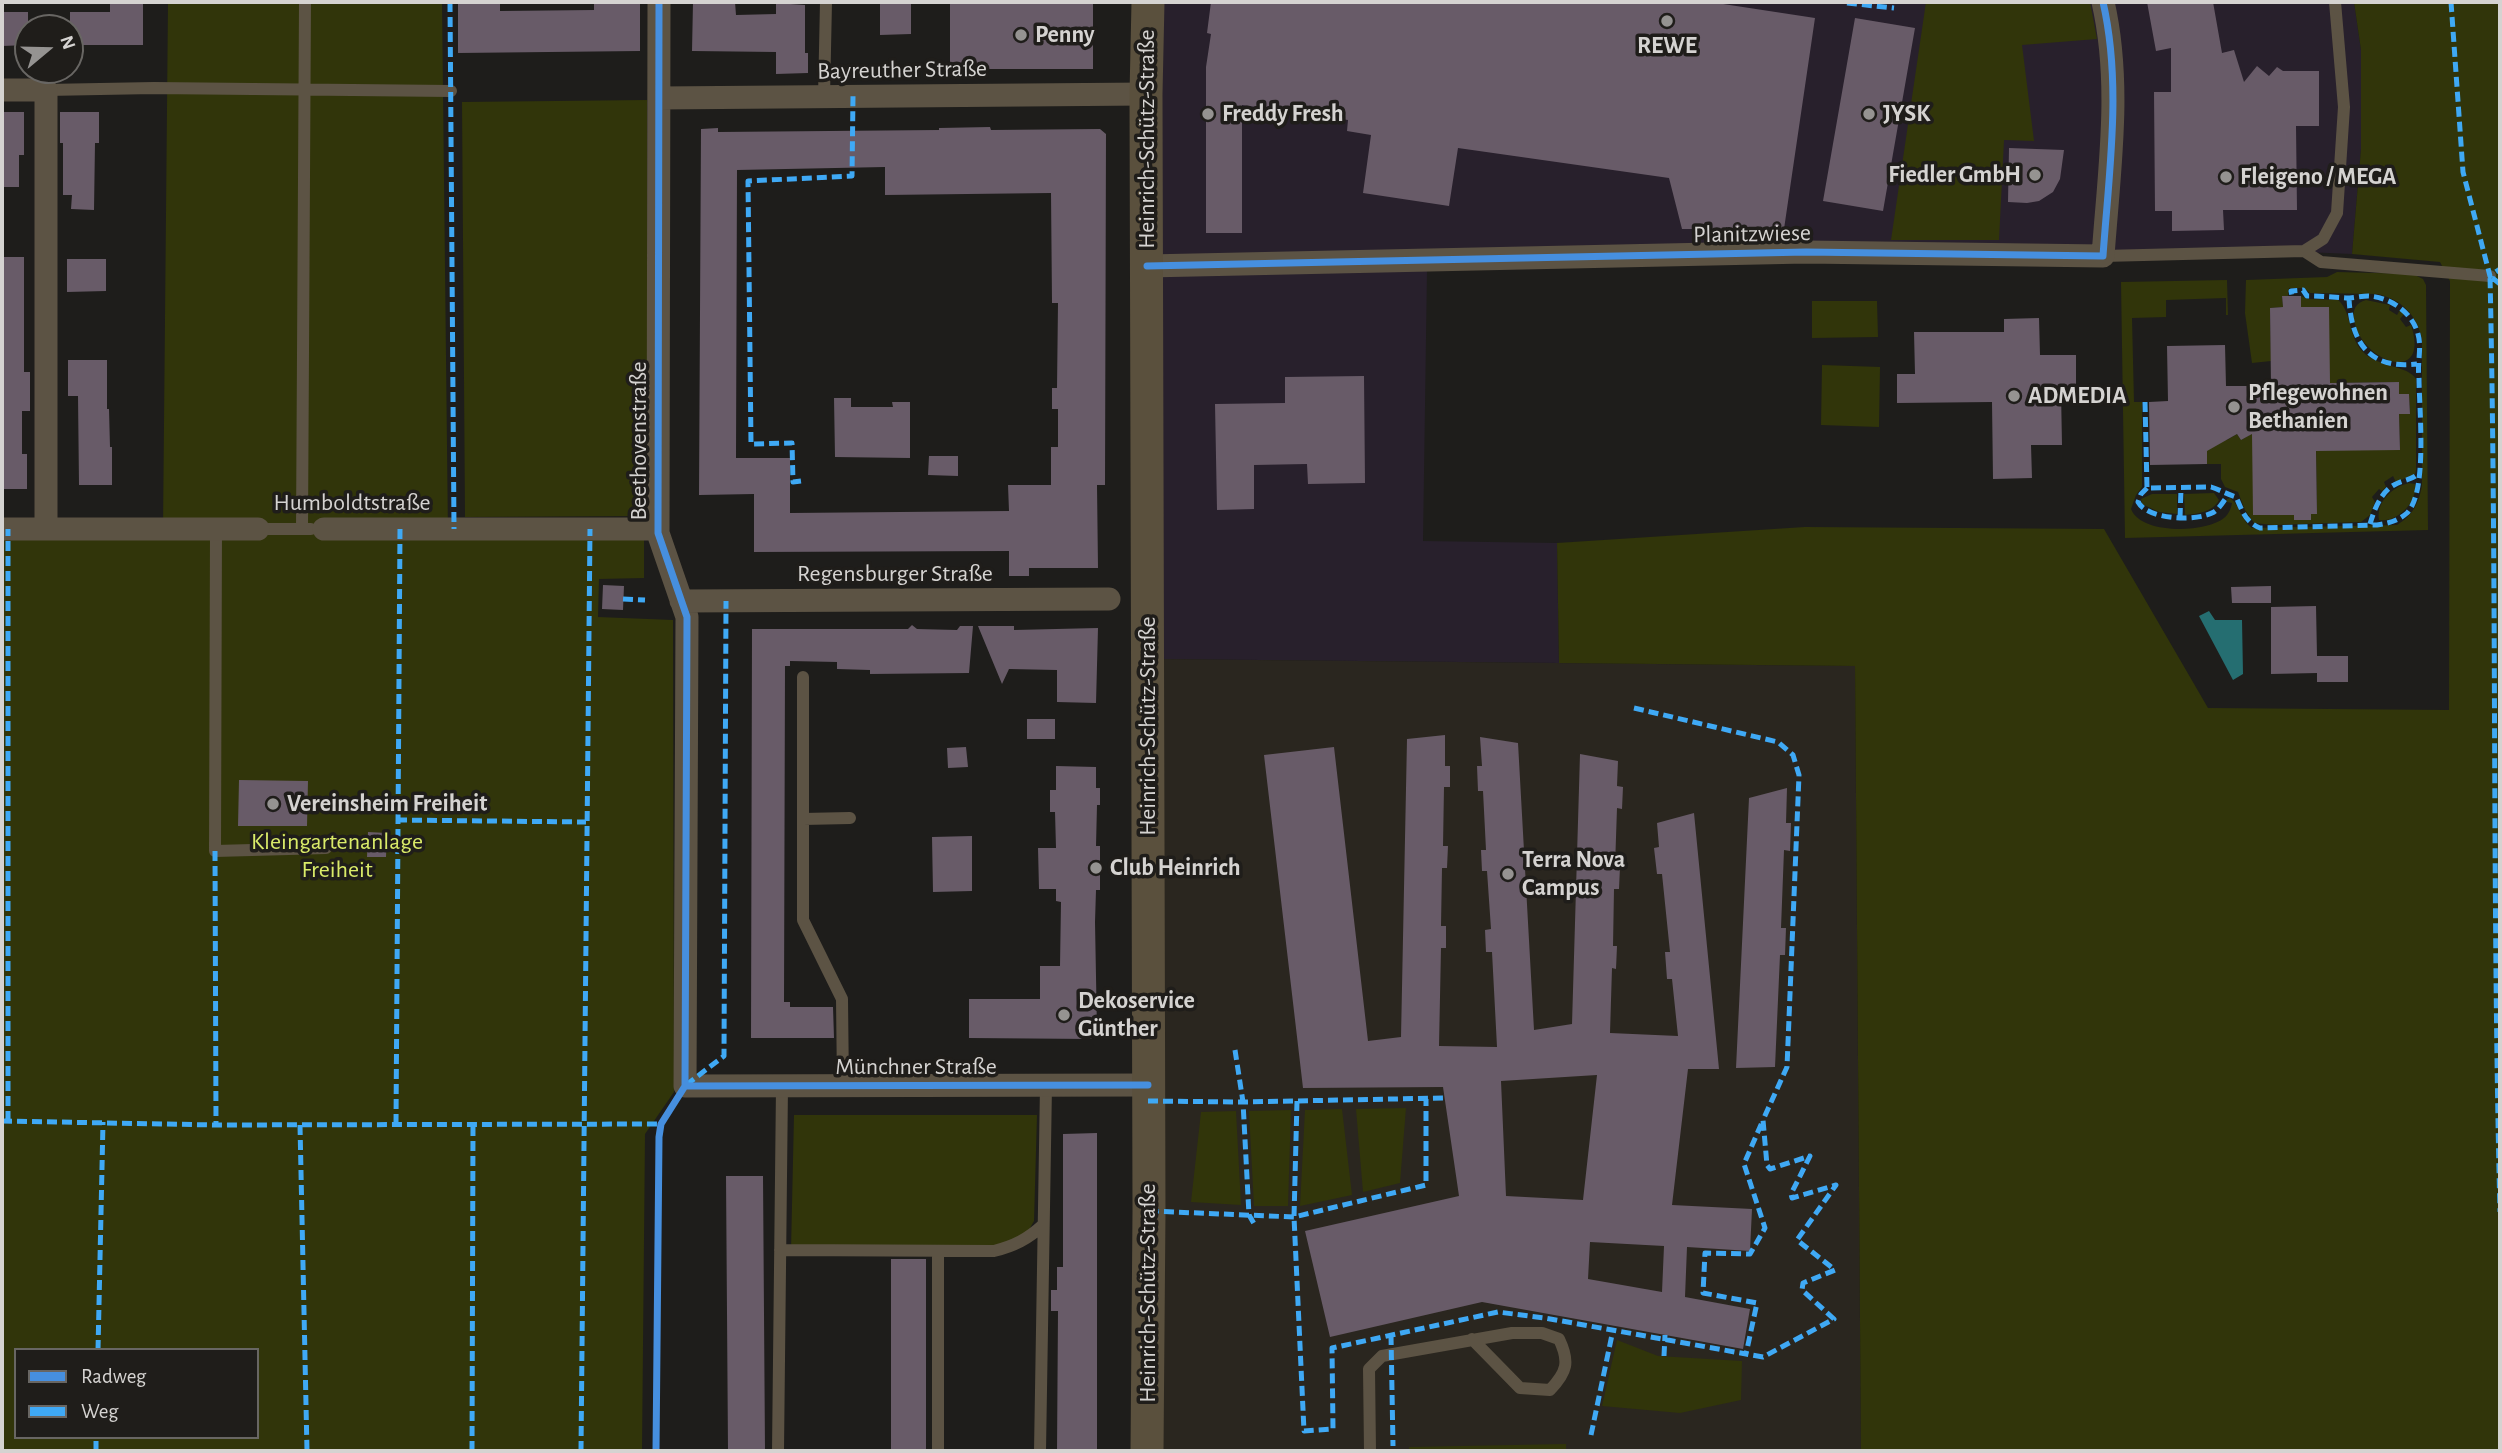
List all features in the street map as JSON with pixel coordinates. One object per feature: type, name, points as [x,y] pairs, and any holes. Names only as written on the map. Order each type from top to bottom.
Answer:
[{"type":"main road","name":"Heinrich-Schütz-Straße","points":[[1147,1451],[1148,2]]},
{"type":"street","name":"Beethovenstraße","points":[[659,2],[658,530],[687,617],[684,1086]]},
{"type":"street","points":[[2103,2],[2109,26],[2114,89],[2103,256]]},
{"type":"street","points":[[2,90],[46,90],[46,529]]},
{"type":"street","name":"Bayreuther Straße","points":[[659,99],[1146,94]]},
{"type":"street","name":"Planitzwiese","points":[[1147,266],[1806,252],[2103,256]]},
{"type":"street","name":"Humboldtstraße","points":[[2,529],[258,529]]},
{"type":"street","name":"Humboldtstraße","points":[[313,529],[658,530]]},
{"type":"street","name":"Regensburger Straße","points":[[681,601],[1109,599]]},
{"type":"street","name":"Münchner Straße","points":[[684,1086],[1148,1085]]},
{"type":"lane","points":[[305,2],[313,529]]},
{"type":"lane","points":[[824,97],[826,2]]},
{"type":"lane","points":[[2103,256],[2304,251],[2323,239],[2337,213],[2344,107],[2335,2]]},
{"type":"lane","points":[[46,90],[154,88],[451,91]]},
{"type":"lane","points":[[2304,251],[2321,262],[2490,276]]},
{"type":"lane","points":[[216,529],[215,851],[327,848]]},
{"type":"lane","name":"Humboldtstraße","points":[[258,529],[313,529]]},
{"type":"lane","points":[[803,677],[803,920],[842,999],[843,1086]]},
{"type":"lane","points":[[803,819],[850,818]]},
{"type":"lane","points":[[778,1451],[782,1086]]},
{"type":"lane","points":[[1040,1451],[1046,1086]]},
{"type":"lane","points":[[780,1250],[994,1251],[1012,1247],[1030,1237],[1043,1224]]},
{"type":"lane","points":[[938,1251],[938,1451]]},
{"type":"lane","points":[[1370,1451],[1369,1369],[1382,1356],[1472,1339],[1542,1333],[1559,1339],[1565,1352],[1563,1375],[1550,1390],[1520,1388],[1472,1339]]},
{"type":"shaded area","points":[[1155,2],[2354,2],[2361,50],[2361,149],[2352,254],[2305,252],[1427,271],[1423,541],[1557,543],[1559,663],[1158,659]]},
{"type":"shaded area","name":"Terra Nova Campus","points":[[1158,659],[1855,666],[1861,1451],[1161,1451]]},
{"type":"green space","name":"Kleingartenanlage Freiheit","points":[[168,2],[442,2],[448,534],[644,533],[644,578],[599,579],[598,617],[673,620],[674,1092],[645,1134],[642,1451],[2,1451],[2,529],[163,528]]},
{"type":"green space","points":[[1926,2],[2090,2],[2097,39],[2022,45],[2034,141],[2004,140],[1999,240],[1891,240]]},
{"type":"green space","points":[[2354,2],[2500,2],[2500,1451],[1861,1451],[1855,666],[1559,663],[1557,543],[1805,527],[2104,529],[2208,708],[2449,710],[2450,281],[2440,262],[2352,254],[2361,149],[2361,50]]},
{"type":"green space","points":[[647,100],[647,516],[465,517],[462,102]]},
{"type":"green space","points":[[2337,272],[2413,274],[2423,279],[2426,285],[2428,530],[2125,538],[2121,282],[2227,280],[2228,315],[2226,298],[2166,300],[2166,317],[2132,318],[2134,402],[2142,402],[2142,487],[2131,509],[2137,517],[2160,527],[2203,527],[2226,516],[2232,505],[2227,502],[2230,498],[2252,528],[2397,525],[2411,513],[2422,485],[2422,339],[2420,330],[2407,309],[2386,296],[2377,294],[2310,293],[2304,288],[2289,288],[2288,296],[2282,296],[2283,307],[2270,308],[2271,361],[2252,363],[2245,313],[2246,280],[2327,277]]},
{"type":"green space","points":[[2301,296],[2308,299],[2338,300],[2346,311],[2354,338],[2362,351],[2376,361],[2412,374],[2416,379],[2415,474],[2396,482],[2393,476],[2384,482],[2386,487],[2382,491],[2379,489],[2372,497],[2375,502],[2370,515],[2361,522],[2274,525],[2254,523],[2238,492],[2225,487],[2221,479],[2221,464],[2207,464],[2207,433],[2227,440],[2237,434],[2241,440],[2255,432],[2253,515],[2294,515],[2294,520],[2311,520],[2311,514],[2317,514],[2316,445],[2400,449],[2399,414],[2410,413],[2409,395],[2399,394],[2398,382],[2333,383],[2320,403],[2329,307],[2301,307]]},
{"type":"green space","points":[[2366,300],[2390,305],[2389,310],[2397,315],[2400,310],[2404,314],[2400,319],[2406,327],[2411,325],[2415,344],[2412,356],[2404,361],[2393,362],[2369,348],[2354,320],[2357,305]]},
{"type":"green space","points":[[1812,301],[1877,301],[1878,337],[1812,338]]},
{"type":"green space","points":[[1822,365],[1880,367],[1879,427],[1821,425]]},
{"type":"green space","points":[[2409,483],[2415,484],[2410,504],[2399,515],[2379,520],[2380,507],[2386,496]]},
{"type":"green space","points":[[2214,493],[2219,500],[2213,507],[2185,515],[2184,494]]},
{"type":"green space","points":[[2152,494],[2177,494],[2177,514],[2159,512],[2142,504],[2141,499]]},
{"type":"green space","points":[[1406,1108],[1400,1183],[1363,1192],[1356,1109]]},
{"type":"green space","points":[[1342,1109],[1352,1195],[1300,1206],[1305,1110]]},
{"type":"green space","points":[[1291,1110],[1288,1206],[1254,1206],[1249,1111]]},
{"type":"green space","points":[[1236,1111],[1241,1205],[1191,1202],[1201,1112]]},
{"type":"green space","points":[[794,1115],[1037,1115],[1034,1221],[1025,1237],[1012,1246],[791,1250]]},
{"type":"green space","points":[[1617,1340],[1658,1356],[1742,1361],[1741,1400],[1680,1413],[1602,1406]]},
{"type":"green space","points":[[1566,1444],[1566,1451],[1409,1451],[1409,1447]]},
{"type":"water","points":[[2209,611],[2215,620],[2242,620],[2243,674],[2233,680],[2199,616]]},
{"type":"building","points":[[110,2],[143,2],[143,45],[84,45],[84,14],[70,12],[110,12]]},
{"type":"building","points":[[458,2],[500,2],[500,11],[594,10],[594,2],[640,2],[640,51],[458,53]]},
{"type":"building","points":[[693,2],[735,2],[736,15],[776,14],[776,3],[805,5],[805,53],[808,53],[808,73],[776,74],[776,52],[692,51]]},
{"type":"building","points":[[880,2],[911,2],[911,34],[880,35]]},
{"type":"building","name":"Penny","points":[[950,2],[1093,2],[1093,69],[950,69]]},
{"type":"building","points":[[1211,2],[1710,2],[1815,18],[1784,229],[1682,229],[1669,178],[1458,148],[1449,206],[1363,193],[1371,135],[1347,131],[1348,120],[1242,105],[1242,233],[1206,233],[1206,67],[1211,34],[1207,33]]},
{"type":"building","points":[[2147,2],[2213,2],[2222,53],[2234,50],[2244,82],[2257,66],[2269,76],[2277,67],[2283,71],[2319,71],[2319,126],[2296,126],[2297,210],[2223,210],[2224,230],[2172,231],[2172,211],[2155,211],[2154,92],[2171,92],[2171,48],[2156,51]]},
{"type":"building","points":[[2,12],[28,12],[14,14],[14,46],[2,46]]},
{"type":"building","name":"JYSK","points":[[1855,18],[1915,28],[1883,211],[1823,201]]},
{"type":"building","points":[[2,112],[24,112],[24,155],[19,155],[19,187],[2,187]]},
{"type":"building","points":[[60,112],[99,112],[99,143],[95,143],[94,210],[71,209],[72,195],[63,195]]},
{"type":"building","points":[[718,128],[718,132],[939,128],[1100,129],[1106,134],[1105,485],[1097,485],[1098,568],[1029,568],[1029,576],[1009,576],[1009,551],[754,552],[754,494],[699,495],[701,129]],"holes":[[[885,167],[885,195],[1051,193],[1052,303],[1058,303],[1057,388],[1052,388],[1052,409],[1058,409],[1058,447],[1051,447],[1051,485],[1008,485],[1009,511],[790,513],[790,458],[736,458],[737,170]]]},
{"type":"building","name":"Fiedler GmbH","points":[[2009,148],[2064,150],[2060,179],[2053,192],[2039,201],[2008,202]]},
{"type":"building","points":[[2,257],[24,257],[24,372],[30,372],[30,411],[22,411],[22,454],[27,454],[27,489],[2,489]]},
{"type":"building","points":[[67,259],[106,259],[106,291],[67,292]]},
{"type":"building","points":[[2282,296],[2301,296],[2301,307],[2329,307],[2330,383],[2399,382],[2399,394],[2409,394],[2410,414],[2399,414],[2400,450],[2316,451],[2317,514],[2311,514],[2311,520],[2294,520],[2294,515],[2253,515],[2252,434],[2241,440],[2237,434],[2207,451],[2207,464],[2150,465],[2149,402],[2168,401],[2167,346],[2225,345],[2226,386],[2271,386],[2270,308],[2283,307]]},
{"type":"building","name":"ADMEDIA","points":[[2039,318],[2040,355],[2076,355],[2076,391],[2061,391],[2062,445],[2031,445],[2032,478],[1993,479],[1992,402],[1897,403],[1897,374],[1915,374],[1914,332],[2004,332],[2004,319]]},
{"type":"building","points":[[68,360],[107,360],[112,485],[79,485],[78,396],[68,396]]},
{"type":"building","points":[[1364,376],[1365,483],[1308,484],[1307,464],[1254,465],[1254,509],[1217,510],[1215,404],[1285,403],[1285,377]]},
{"type":"building","points":[[834,398],[851,398],[851,407],[893,407],[892,402],[910,402],[910,458],[835,457]]},
{"type":"building","points":[[929,456],[958,456],[958,476],[928,475]]},
{"type":"building","points":[[603,585],[624,586],[623,610],[602,609]]},
{"type":"building","points":[[2271,586],[2271,603],[2232,603],[2231,587]]},
{"type":"building","points":[[2316,606],[2317,656],[2348,656],[2348,682],[2317,682],[2317,673],[2271,674],[2271,607]]},
{"type":"building","points":[[912,625],[917,629],[957,630],[960,626],[973,626],[969,673],[870,674],[870,670],[837,669],[837,662],[790,661],[790,666],[785,666],[784,1002],[790,1002],[790,1007],[833,1007],[834,1038],[751,1038],[752,629],[908,629]]},
{"type":"building","points":[[978,626],[1014,626],[1014,630],[1098,628],[1096,703],[1057,702],[1057,670],[1009,669],[1002,684]]},
{"type":"building","points":[[1027,719],[1055,719],[1055,739],[1027,739]]},
{"type":"building","points":[[1445,735],[1445,766],[1450,766],[1450,787],[1444,787],[1443,846],[1448,846],[1447,868],[1442,868],[1441,926],[1446,926],[1446,948],[1441,948],[1439,1046],[1497,1047],[1492,952],[1486,952],[1485,930],[1491,929],[1487,871],[1482,871],[1481,850],[1486,850],[1483,791],[1478,791],[1477,766],[1482,766],[1480,737],[1518,743],[1534,1030],[1572,1024],[1580,754],[1618,761],[1617,786],[1623,787],[1622,809],[1617,808],[1615,867],[1620,867],[1619,889],[1614,889],[1613,946],[1617,946],[1616,969],[1612,968],[1610,1033],[1678,1036],[1672,979],[1667,979],[1665,952],[1670,952],[1662,874],[1657,874],[1654,848],[1659,847],[1657,823],[1694,813],[1719,1069],[1688,1069],[1672,1205],[1752,1209],[1750,1251],[1687,1247],[1685,1297],[1750,1309],[1743,1349],[1482,1302],[1330,1337],[1305,1231],[1459,1196],[1443,1087],[1303,1088],[1264,755],[1334,747],[1368,1041],[1401,1037],[1407,739]],"holes":[[[1597,1075],[1583,1200],[1506,1196],[1501,1081]],[[1590,1242],[1664,1246],[1662,1292],[1588,1279]]]},
{"type":"building","points":[[966,747],[968,767],[948,768],[947,748]]},
{"type":"building","points":[[1056,766],[1096,767],[1096,788],[1100,788],[1096,846],[1100,846],[1100,890],[1096,890],[1095,922],[1097,1031],[1091,1039],[969,1038],[969,999],[1040,999],[1040,966],[1060,966],[1061,902],[1056,901],[1056,889],[1039,889],[1038,848],[1056,848],[1055,812],[1050,812],[1050,790],[1056,790]]},
{"type":"building","name":"Vereinsheim Freiheit","points":[[239,780],[308,781],[307,826],[238,826]]},
{"type":"building","points":[[1787,788],[1786,823],[1791,823],[1790,851],[1784,850],[1781,928],[1786,928],[1785,955],[1780,955],[1775,1067],[1736,1068],[1749,798]]},
{"type":"building","points":[[368,832],[387,833],[386,857],[367,857]]},
{"type":"building","points":[[972,836],[972,891],[933,892],[932,837]]},
{"type":"building","points":[[1097,1133],[1097,1451],[1057,1451],[1058,1311],[1051,1311],[1051,1290],[1057,1290],[1057,1267],[1063,1267],[1063,1134]]},
{"type":"building","points":[[726,1176],[763,1176],[765,1451],[728,1451]]},
{"type":"building","points":[[891,1259],[926,1259],[926,1451],[891,1451]]},
{"type":"marked path","points":[[450,2],[454,529]]},
{"type":"marked path","points":[[2451,2],[2463,172],[2490,276],[2500,269]]},
{"type":"marked path","points":[[1847,3],[1894,8]]},
{"type":"marked path","points":[[801,481],[793,482],[792,443],[751,444],[748,181],[852,176],[853,96]]},
{"type":"marked path","points":[[2500,284],[2490,276],[2500,1212]]},
{"type":"marked path","points":[[2145,402],[2147,488],[2211,487],[2236,497],[2247,519],[2260,528],[2377,525],[2404,516],[2414,502],[2420,469],[2420,345],[2415,326],[2399,307],[2376,297],[2307,296],[2303,290],[2291,291],[2292,296]]},
{"type":"marked path","points":[[2349,298],[2354,328],[2366,350],[2386,362],[2417,364]]},
{"type":"marked path","points":[[2370,524],[2385,492],[2420,472]]},
{"type":"marked path","points":[[2147,488],[2138,502],[2143,508],[2173,518],[2196,517],[2214,512],[2229,494]]},
{"type":"marked path","points":[[2180,518],[2181,489]]},
{"type":"marked path","points":[[8,529],[8,1121]]},
{"type":"marked path","points":[[396,1124],[400,529]]},
{"type":"marked path","points":[[581,1451],[590,529]]},
{"type":"marked path","points":[[623,599],[645,600]]},
{"type":"marked path","points":[[686,1085],[724,1056],[726,601]]},
{"type":"marked path","points":[[1634,708],[1778,742],[1793,755],[1799,775],[1787,1067],[1763,1120]]},
{"type":"marked path","points":[[397,820],[586,822]]},
{"type":"marked path","points":[[215,851],[216,1125]]},
{"type":"marked path","points":[[1235,1050],[1243,1102],[1249,1215],[1256,1227]]},
{"type":"marked path","points":[[1148,1101],[1443,1098]]},
{"type":"marked path","points":[[1149,1211],[1294,1217],[1426,1185],[1426,1099]]},
{"type":"marked path","points":[[1297,1101],[1294,1217],[1304,1431],[1333,1429],[1332,1348],[1498,1312],[1746,1354],[1757,1303],[1703,1293],[1705,1253],[1750,1254],[1765,1228],[1744,1164],[1763,1120],[1767,1165],[1770,1169],[1810,1156],[1791,1194],[1792,1198],[1836,1185],[1797,1240],[1835,1270],[1803,1283],[1802,1290],[1834,1319],[1763,1357],[1746,1354]]},
{"type":"marked path","points":[[2,1121],[216,1125],[661,1124]]},
{"type":"marked path","points":[[98,1348],[103,1122]]},
{"type":"marked path","points":[[472,1451],[473,1124]]},
{"type":"marked path","points":[[300,1125],[307,1451]]},
{"type":"marked path","points":[[1591,1435],[1613,1330]]},
{"type":"marked path","points":[[1391,1335],[1393,1446]]},
{"type":"marked path","points":[[1664,1356],[1665,1335]]},
{"type":"marked path","points":[[96,1439],[96,1451]]},
{"type":"cycle path","points":[[659,2],[658,533],[687,617],[685,1086]]},
{"type":"cycle path","points":[[1147,266],[1806,252],[2103,256],[2113,96],[2109,33],[2103,2]]},
{"type":"cycle path","points":[[685,1086],[1148,1085]]},
{"type":"cycle path","points":[[656,1451],[659,1137],[661,1124],[685,1086]]},
{"type":"place","name":"REWE","points":[[1667,21]]},
{"type":"place","name":"Penny","points":[[1021,35]]},
{"type":"place","name":"Freddy Fresh","points":[[1208,114]]},
{"type":"place","name":"JYSK","points":[[1869,114]]},
{"type":"place","name":"Fiedler GmbH","points":[[2035,175]]},
{"type":"place","name":"Fleigeno / MEGA","points":[[2226,177]]},
{"type":"place","name":"ADMEDIA","points":[[2014,396]]},
{"type":"place","name":"Pflegewohnen Bethanien","points":[[2234,407]]},
{"type":"place","name":"Vereinsheim Freiheit","points":[[273,804]]},
{"type":"place","name":"Club Heinrich","points":[[1096,868]]},
{"type":"place","name":"Terra Nova Campus","points":[[1508,874]]},
{"type":"place","name":"Dekoservice Günther","points":[[1064,1015]]}]
